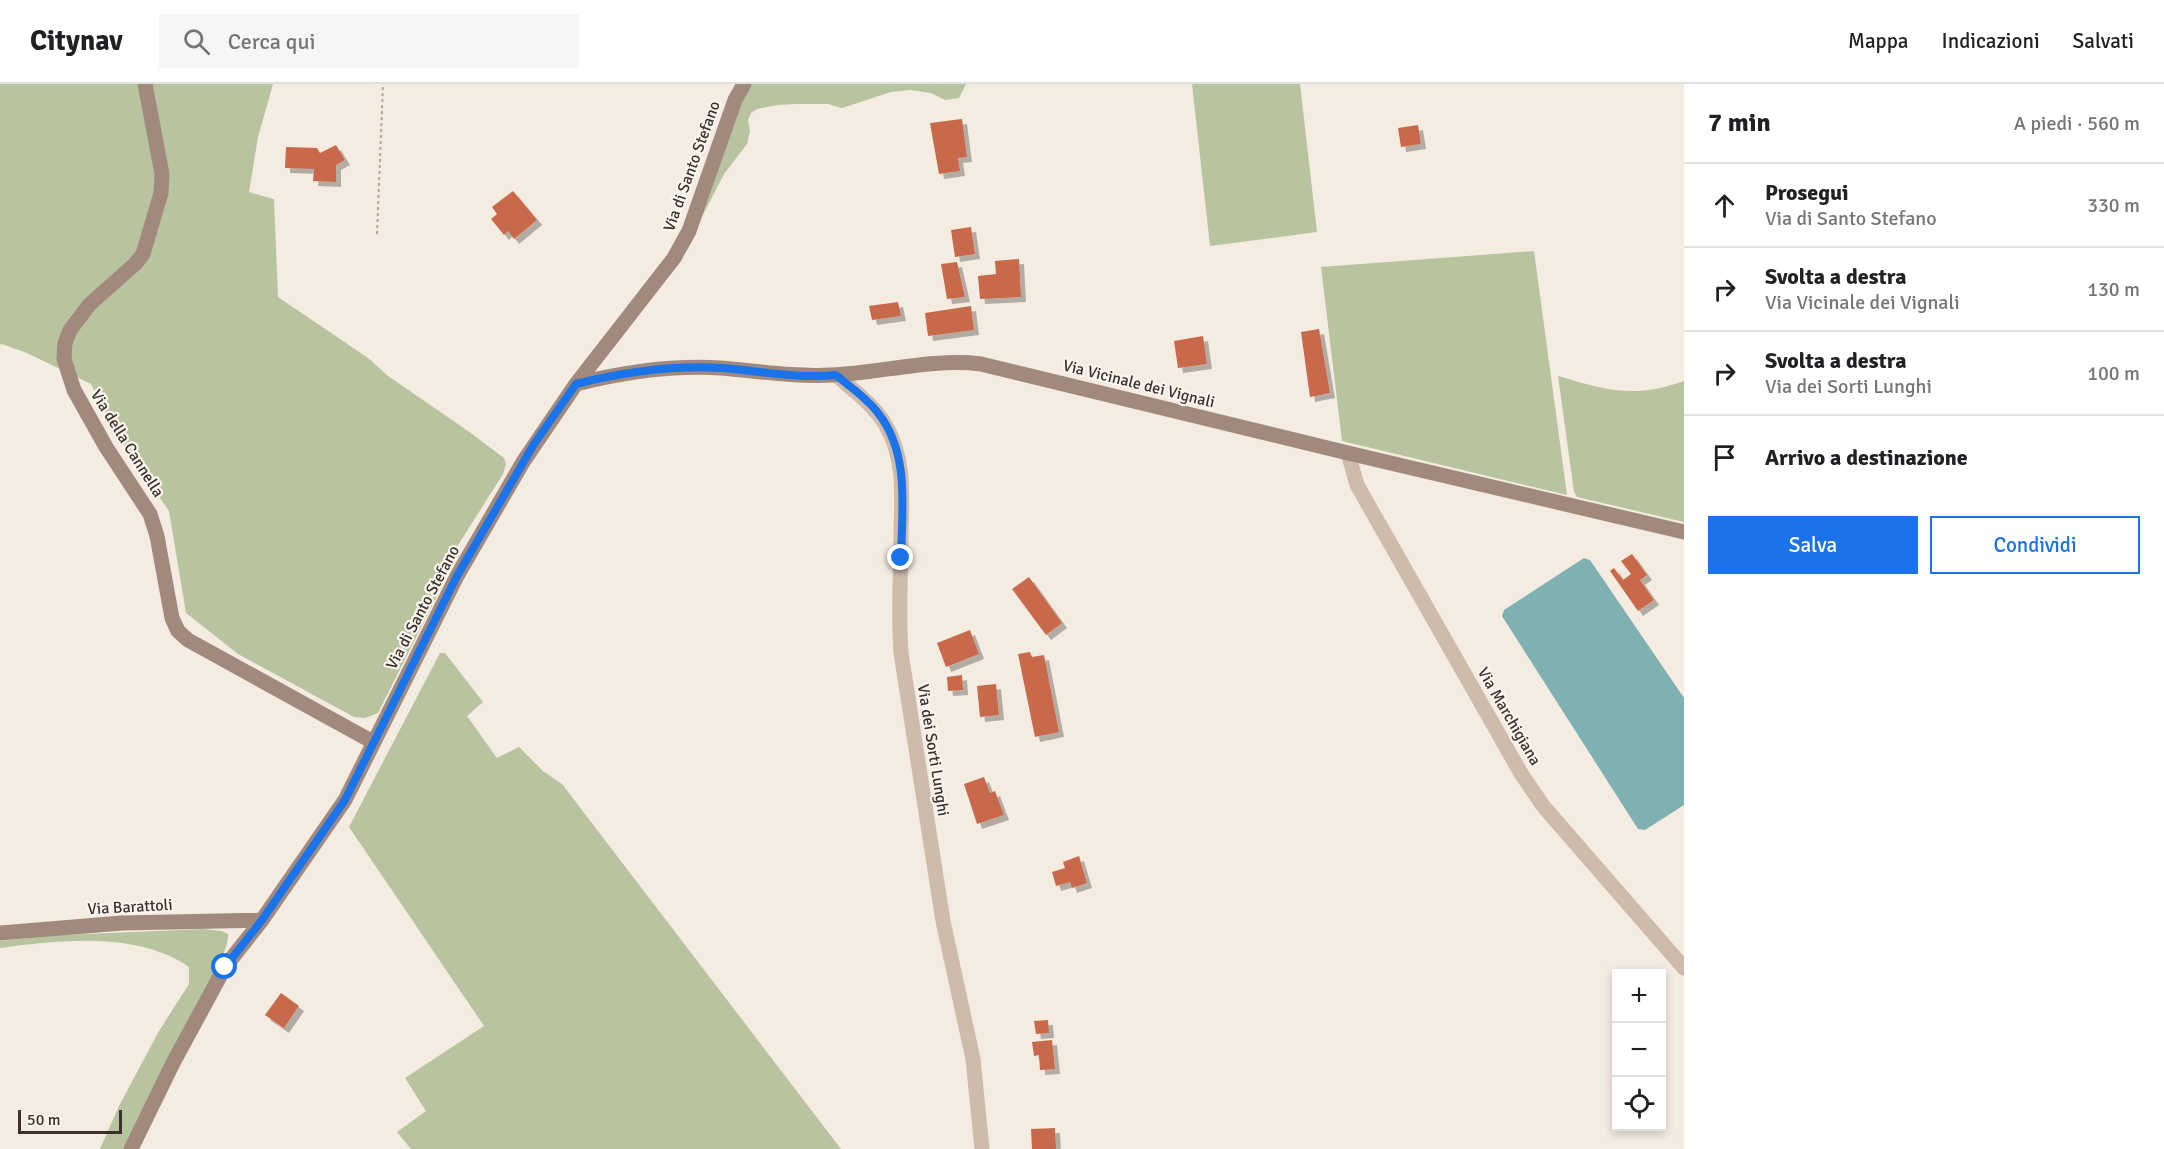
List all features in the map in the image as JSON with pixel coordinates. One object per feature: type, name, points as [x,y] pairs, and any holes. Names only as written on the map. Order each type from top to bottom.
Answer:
[{"type":"street","name":"Via della Cannella","points":[[145,84],[162,174],[162,193],[143,254],[90,304],[70,330],[65,343],[64,359],[74,390],[106,447],[150,514],[157,536],[172,618],[178,631],[188,640],[373,742]]},
{"type":"street","name":"Via di Santo Stefano","points":[[131,1149],[173,1063],[225,967],[262,920],[345,800],[457,576],[534,444],[576,384],[674,258],[689,231],[735,100],[744,84]]},
{"type":"street","name":"Via Vicinale dei Vignali","points":[[576,384],[624,373],[689,367],[807,376],[836,375],[932,363],[981,364],[1684,532]]},
{"type":"street","name":"Via dei Sorti Lunghi","points":[[836,375],[877,411],[891,435],[899,461],[902,504],[899,622],[901,653],[943,921],[973,1059],[982,1149]]},
{"type":"street","name":"Via Marchigiana","points":[[1347,453],[1357,485],[1522,775],[1544,807],[1684,968]]},
{"type":"street","name":"Via Barattoli","points":[[0,933],[122,923],[262,920]]},
{"type":"path","points":[[377,234],[383,84]]},
{"type":"green space","points":[[0,84],[273,84],[258,137],[249,192],[274,199],[278,297],[368,358],[388,376],[504,458],[506,464],[503,474],[455,550],[449,572],[378,713],[365,718],[354,717],[238,654],[186,613],[169,511],[118,437],[91,384],[27,353],[0,345]]},
{"type":"green space","points":[[751,84],[966,84],[959,98],[945,100],[931,93],[910,90],[891,92],[842,108],[828,104],[797,104],[757,109],[751,113],[748,120],[750,131],[747,144],[724,174],[702,217],[734,122],[745,93]]},
{"type":"green space","points":[[1192,84],[1300,84],[1317,232],[1210,246]]},
{"type":"green space","points":[[1534,251],[1567,495],[1342,441],[1321,267]]},
{"type":"green space","points":[[1558,376],[1606,388],[1635,391],[1666,387],[1684,381],[1684,522],[1577,497],[1574,492]]},
{"type":"green space","points":[[440,653],[445,653],[483,702],[467,716],[497,758],[519,747],[543,771],[562,784],[841,1149],[411,1149],[397,1132],[426,1111],[405,1078],[484,1026],[349,827]]},
{"type":"green space","points":[[204,929],[228,934],[222,959],[162,1069],[123,1149],[100,1149],[119,1106],[159,1031],[189,984],[189,967],[146,948],[122,943],[72,941],[0,948],[0,941],[61,935]]},
{"type":"water","points":[[1584,558],[1590,560],[1684,698],[1684,805],[1645,830],[1638,829],[1502,616],[1504,610]]},
{"type":"building","points":[[962,119],[967,157],[958,158],[960,171],[939,174],[930,123]]},
{"type":"building","points":[[1418,125],[1421,144],[1401,147],[1398,128]]},
{"type":"building","points":[[336,145],[345,160],[336,165],[336,182],[313,181],[314,169],[285,168],[286,147],[317,148],[320,153]]},
{"type":"building","points":[[513,191],[537,220],[514,239],[508,231],[504,235],[491,219],[497,214],[492,207]]},
{"type":"building","points":[[971,227],[975,254],[955,257],[951,230]]},
{"type":"building","points":[[1019,259],[1021,297],[980,299],[978,276],[996,274],[995,261]]},
{"type":"building","points":[[957,262],[965,297],[947,299],[941,264]]},
{"type":"building","points":[[898,302],[901,316],[872,320],[869,306]]},
{"type":"building","points":[[971,306],[974,330],[928,336],[925,313]]},
{"type":"building","points":[[1319,329],[1330,393],[1310,397],[1301,332]]},
{"type":"building","points":[[1203,336],[1207,364],[1178,368],[1174,341]]},
{"type":"building","points":[[1632,554],[1647,575],[1640,580],[1654,600],[1638,611],[1610,571],[1614,568],[1623,580],[1631,574],[1621,561]]},
{"type":"building","points":[[1029,577],[1062,623],[1046,635],[1012,589]]},
{"type":"building","points":[[970,630],[979,654],[946,667],[937,643]]},
{"type":"building","points":[[1030,652],[1032,657],[1044,655],[1059,732],[1035,737],[1018,654]]},
{"type":"building","points":[[962,675],[963,690],[948,691],[947,677]]},
{"type":"building","points":[[996,684],[999,715],[980,717],[977,686]]},
{"type":"building","points":[[984,777],[990,793],[995,791],[1004,815],[977,824],[964,784]]},
{"type":"building","points":[[1079,856],[1087,883],[1072,888],[1070,882],[1056,886],[1052,872],[1065,868],[1063,862]]},
{"type":"building","points":[[281,993],[299,1006],[284,1028],[265,1015]]},
{"type":"building","points":[[1048,1020],[1049,1033],[1036,1034],[1034,1021]]},
{"type":"building","points":[[1052,1040],[1055,1069],[1040,1070],[1039,1055],[1034,1056],[1032,1042]]},
{"type":"building","points":[[1055,1128],[1056,1149],[1032,1149],[1031,1129]]},
{"type":"route","points":[[225,967],[262,920],[345,800],[457,576],[534,444],[576,384],[624,373],[689,367],[807,376],[836,375],[877,411],[891,435],[901,477],[901,558]]}]
